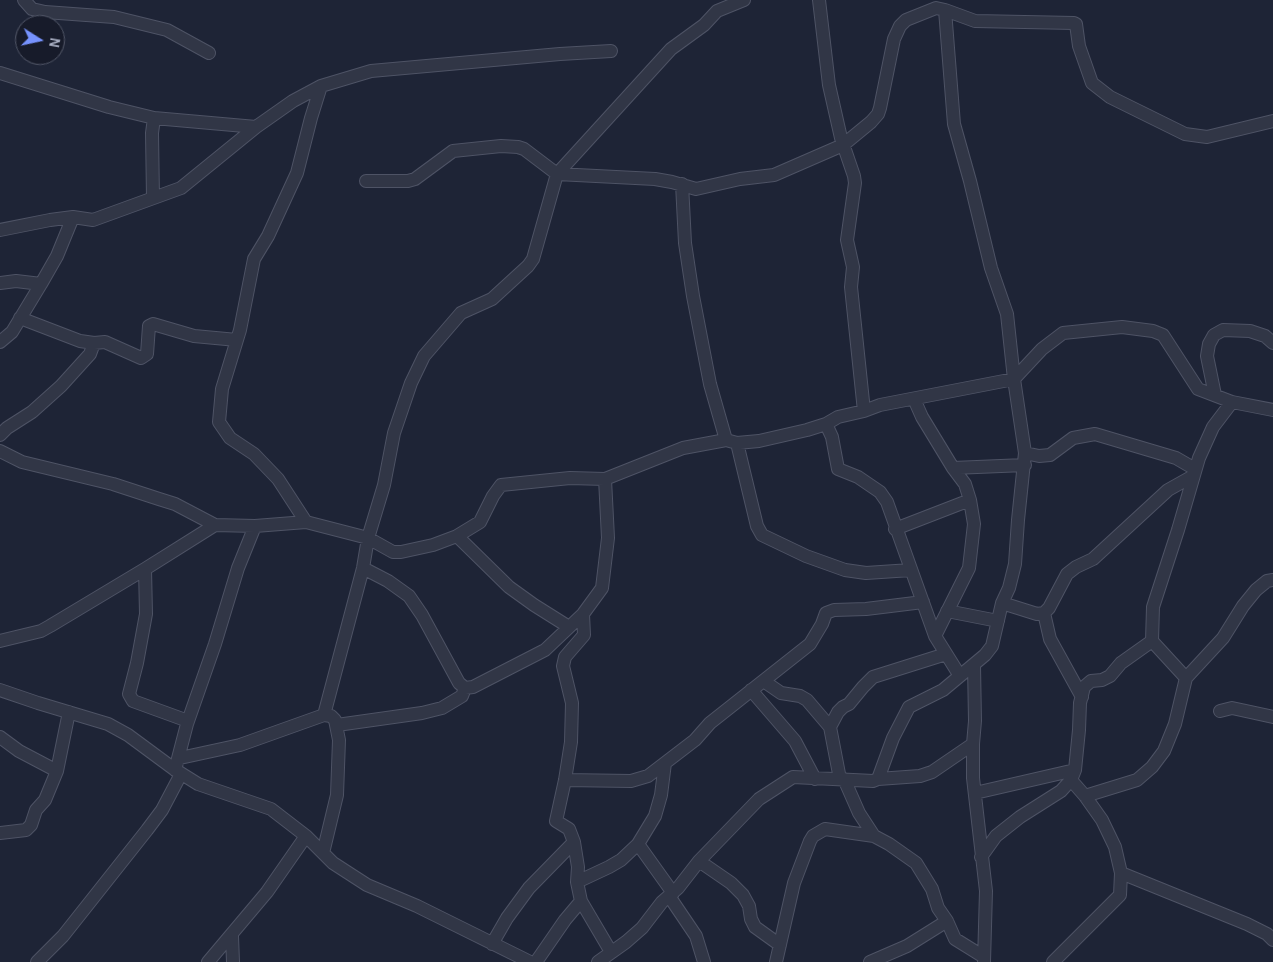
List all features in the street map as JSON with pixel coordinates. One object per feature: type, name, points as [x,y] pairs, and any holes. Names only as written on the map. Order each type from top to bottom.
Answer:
[{"type":"street","points":[[24,0],[32,9],[44,12],[114,17],[167,30],[209,53]]},
{"type":"street","points":[[324,715],[363,568],[368,538],[384,485],[394,433],[411,383],[424,356],[461,313],[492,299],[528,266],[533,259],[556,174],[671,49],[704,25],[717,11],[744,0]]},
{"type":"street","points":[[819,0],[829,85],[843,145],[855,183],[847,240],[853,267],[851,287],[864,411]]},
{"type":"street","points":[[366,181],[408,181],[415,179],[453,151],[501,146],[524,149],[556,174],[655,179],[682,184],[696,189],[740,179],[774,175],[843,145],[878,114],[894,39],[900,26],[906,20],[936,8],[975,21],[1076,24],[1079,46],[1092,83],[1110,97],[1185,134],[1207,137],[1273,120]]},
{"type":"street","points":[[878,780],[893,738],[909,707],[943,690],[974,665],[992,646],[1002,603],[1015,564],[1018,511],[1025,459],[1007,314],[991,268],[954,124],[945,10]]},
{"type":"street","points":[[0,230],[50,220],[73,218],[93,220],[181,188],[256,126],[293,101],[321,86],[371,71],[610,51]]},
{"type":"street","points":[[0,72],[109,107],[154,118],[256,126]]},
{"type":"street","points":[[306,522],[278,479],[254,454],[230,438],[220,422],[222,389],[237,340],[254,259],[268,236],[297,173],[321,86]]},
{"type":"street","points":[[154,118],[152,150],[154,198]]},
{"type":"street","points":[[682,184],[685,244],[710,384],[732,441],[762,535],[806,556],[845,570],[866,573],[911,570]]},
{"type":"street","points":[[0,342],[12,332],[41,284],[57,256],[73,218]]},
{"type":"street","points":[[0,283],[16,281],[41,284]]},
{"type":"street","points":[[20,318],[80,340],[94,343],[105,342],[141,358],[147,354],[149,326],[153,324],[194,336],[237,340]]},
{"type":"street","points":[[0,451],[22,462],[113,484],[175,504],[215,525],[255,526],[306,522],[368,538],[393,552],[401,552],[433,545],[457,536],[480,522],[492,496],[501,485],[570,478],[605,479],[683,448],[732,441],[759,441],[826,424],[838,417],[880,405],[1014,379],[1042,349],[1063,332],[1122,327],[1153,331],[1163,335],[1198,389],[1232,402],[1273,410]]},
{"type":"street","points":[[1215,395],[1207,356],[1209,344],[1214,335],[1223,330],[1250,332],[1265,336],[1273,343]]},
{"type":"street","points":[[0,435],[7,428],[32,412],[61,386],[90,354],[94,343]]},
{"type":"street","points":[[914,398],[922,416],[953,468],[965,484],[974,524],[969,568],[935,636]]},
{"type":"street","points":[[1186,678],[1152,641],[1153,607],[1199,458],[1213,427],[1232,402]]},
{"type":"street","points":[[826,424],[832,437],[838,469],[858,477],[880,492],[887,502],[935,636],[960,676]]},
{"type":"street","points":[[953,468],[1050,455],[1073,438],[1095,434],[1176,458],[1194,472]]},
{"type":"street","points":[[1002,603],[1038,614],[1044,613],[1049,608],[1068,574],[1076,567],[1093,559],[1168,490],[1194,472]]},
{"type":"street","points":[[363,568],[388,581],[409,596],[459,683],[465,688],[474,687],[545,650],[583,614],[602,588],[608,538],[605,479]]},
{"type":"street","points":[[896,530],[970,500]]},
{"type":"street","points":[[0,641],[41,631],[215,525]]},
{"type":"street","points":[[37,962],[63,936],[162,810],[179,767],[188,721],[215,644],[238,568],[255,526]]},
{"type":"street","points":[[457,536],[509,586],[534,605],[569,627]]},
{"type":"street","points":[[145,569],[145,620],[129,694],[133,701],[188,721]]},
{"type":"street","points":[[1085,796],[1137,780],[1152,767],[1164,751],[1175,724],[1186,678],[1223,638],[1243,606],[1256,590],[1267,581],[1273,580]]},
{"type":"street","points":[[565,780],[631,781],[648,776],[695,740],[710,723],[751,690],[765,682],[810,644],[822,624],[826,612],[923,602]]},
{"type":"street","points":[[947,611],[998,621]]},
{"type":"street","points":[[1044,613],[1050,639],[1082,697]]},
{"type":"street","points":[[583,614],[584,634],[565,657],[563,666],[572,703],[571,742],[556,821],[569,830],[574,842],[578,867],[577,882],[581,901],[610,952]]},
{"type":"street","points":[[981,858],[996,836],[1020,817],[1061,791],[1073,775],[1084,687],[1091,680],[1102,680],[1110,676],[1121,663],[1152,641]]},
{"type":"street","points":[[830,727],[843,706],[849,704],[873,677],[946,654]]},
{"type":"street","points":[[974,665],[975,721],[973,744],[975,793],[986,891],[984,959]]},
{"type":"street","points":[[765,682],[781,693],[800,696],[807,700],[830,727],[842,779],[859,813],[874,836]]},
{"type":"street","points":[[338,725],[422,714],[442,708],[462,696],[465,688]]},
{"type":"street","points":[[0,690],[108,724],[179,767],[198,784],[271,810],[306,836],[333,862],[367,885],[417,906],[530,962]]},
{"type":"street","points":[[751,690],[795,741],[815,778]]},
{"type":"street","points":[[1220,711],[1232,708],[1273,716]]},
{"type":"street","points":[[0,833],[26,830],[31,825],[36,810],[45,800],[57,771],[69,712]]},
{"type":"street","points":[[179,767],[324,715],[331,716],[338,725],[340,740],[337,795],[323,853]]},
{"type":"street","points":[[0,737],[19,751],[57,771]]},
{"type":"street","points":[[598,962],[642,928],[699,861],[759,799],[793,777],[873,781],[920,776],[932,772],[973,744]]},
{"type":"street","points":[[577,882],[615,864],[638,844],[655,816],[661,795],[665,762]]},
{"type":"street","points":[[1053,962],[1120,895],[1121,873],[1115,847],[1102,820],[1073,775]]},
{"type":"street","points":[[975,793],[1073,775]]},
{"type":"street","points":[[776,962],[794,883],[810,841],[819,831],[825,829],[874,836],[916,863],[932,889],[938,908],[947,921],[955,939],[984,959]]},
{"type":"street","points":[[208,962],[232,936],[267,892],[306,836]]},
{"type":"street","points":[[492,944],[507,918],[529,888],[574,842]]},
{"type":"street","points":[[638,844],[696,936],[704,962]]},
{"type":"street","points":[[699,861],[731,883],[743,895],[749,906],[751,919],[755,927],[780,945]]},
{"type":"street","points":[[1121,873],[1247,924],[1267,934],[1273,940]]},
{"type":"street","points":[[536,962],[565,920],[581,901]]},
{"type":"street","points":[[870,962],[907,946],[947,921]]},
{"type":"street","points":[[232,936],[233,962]]}]
